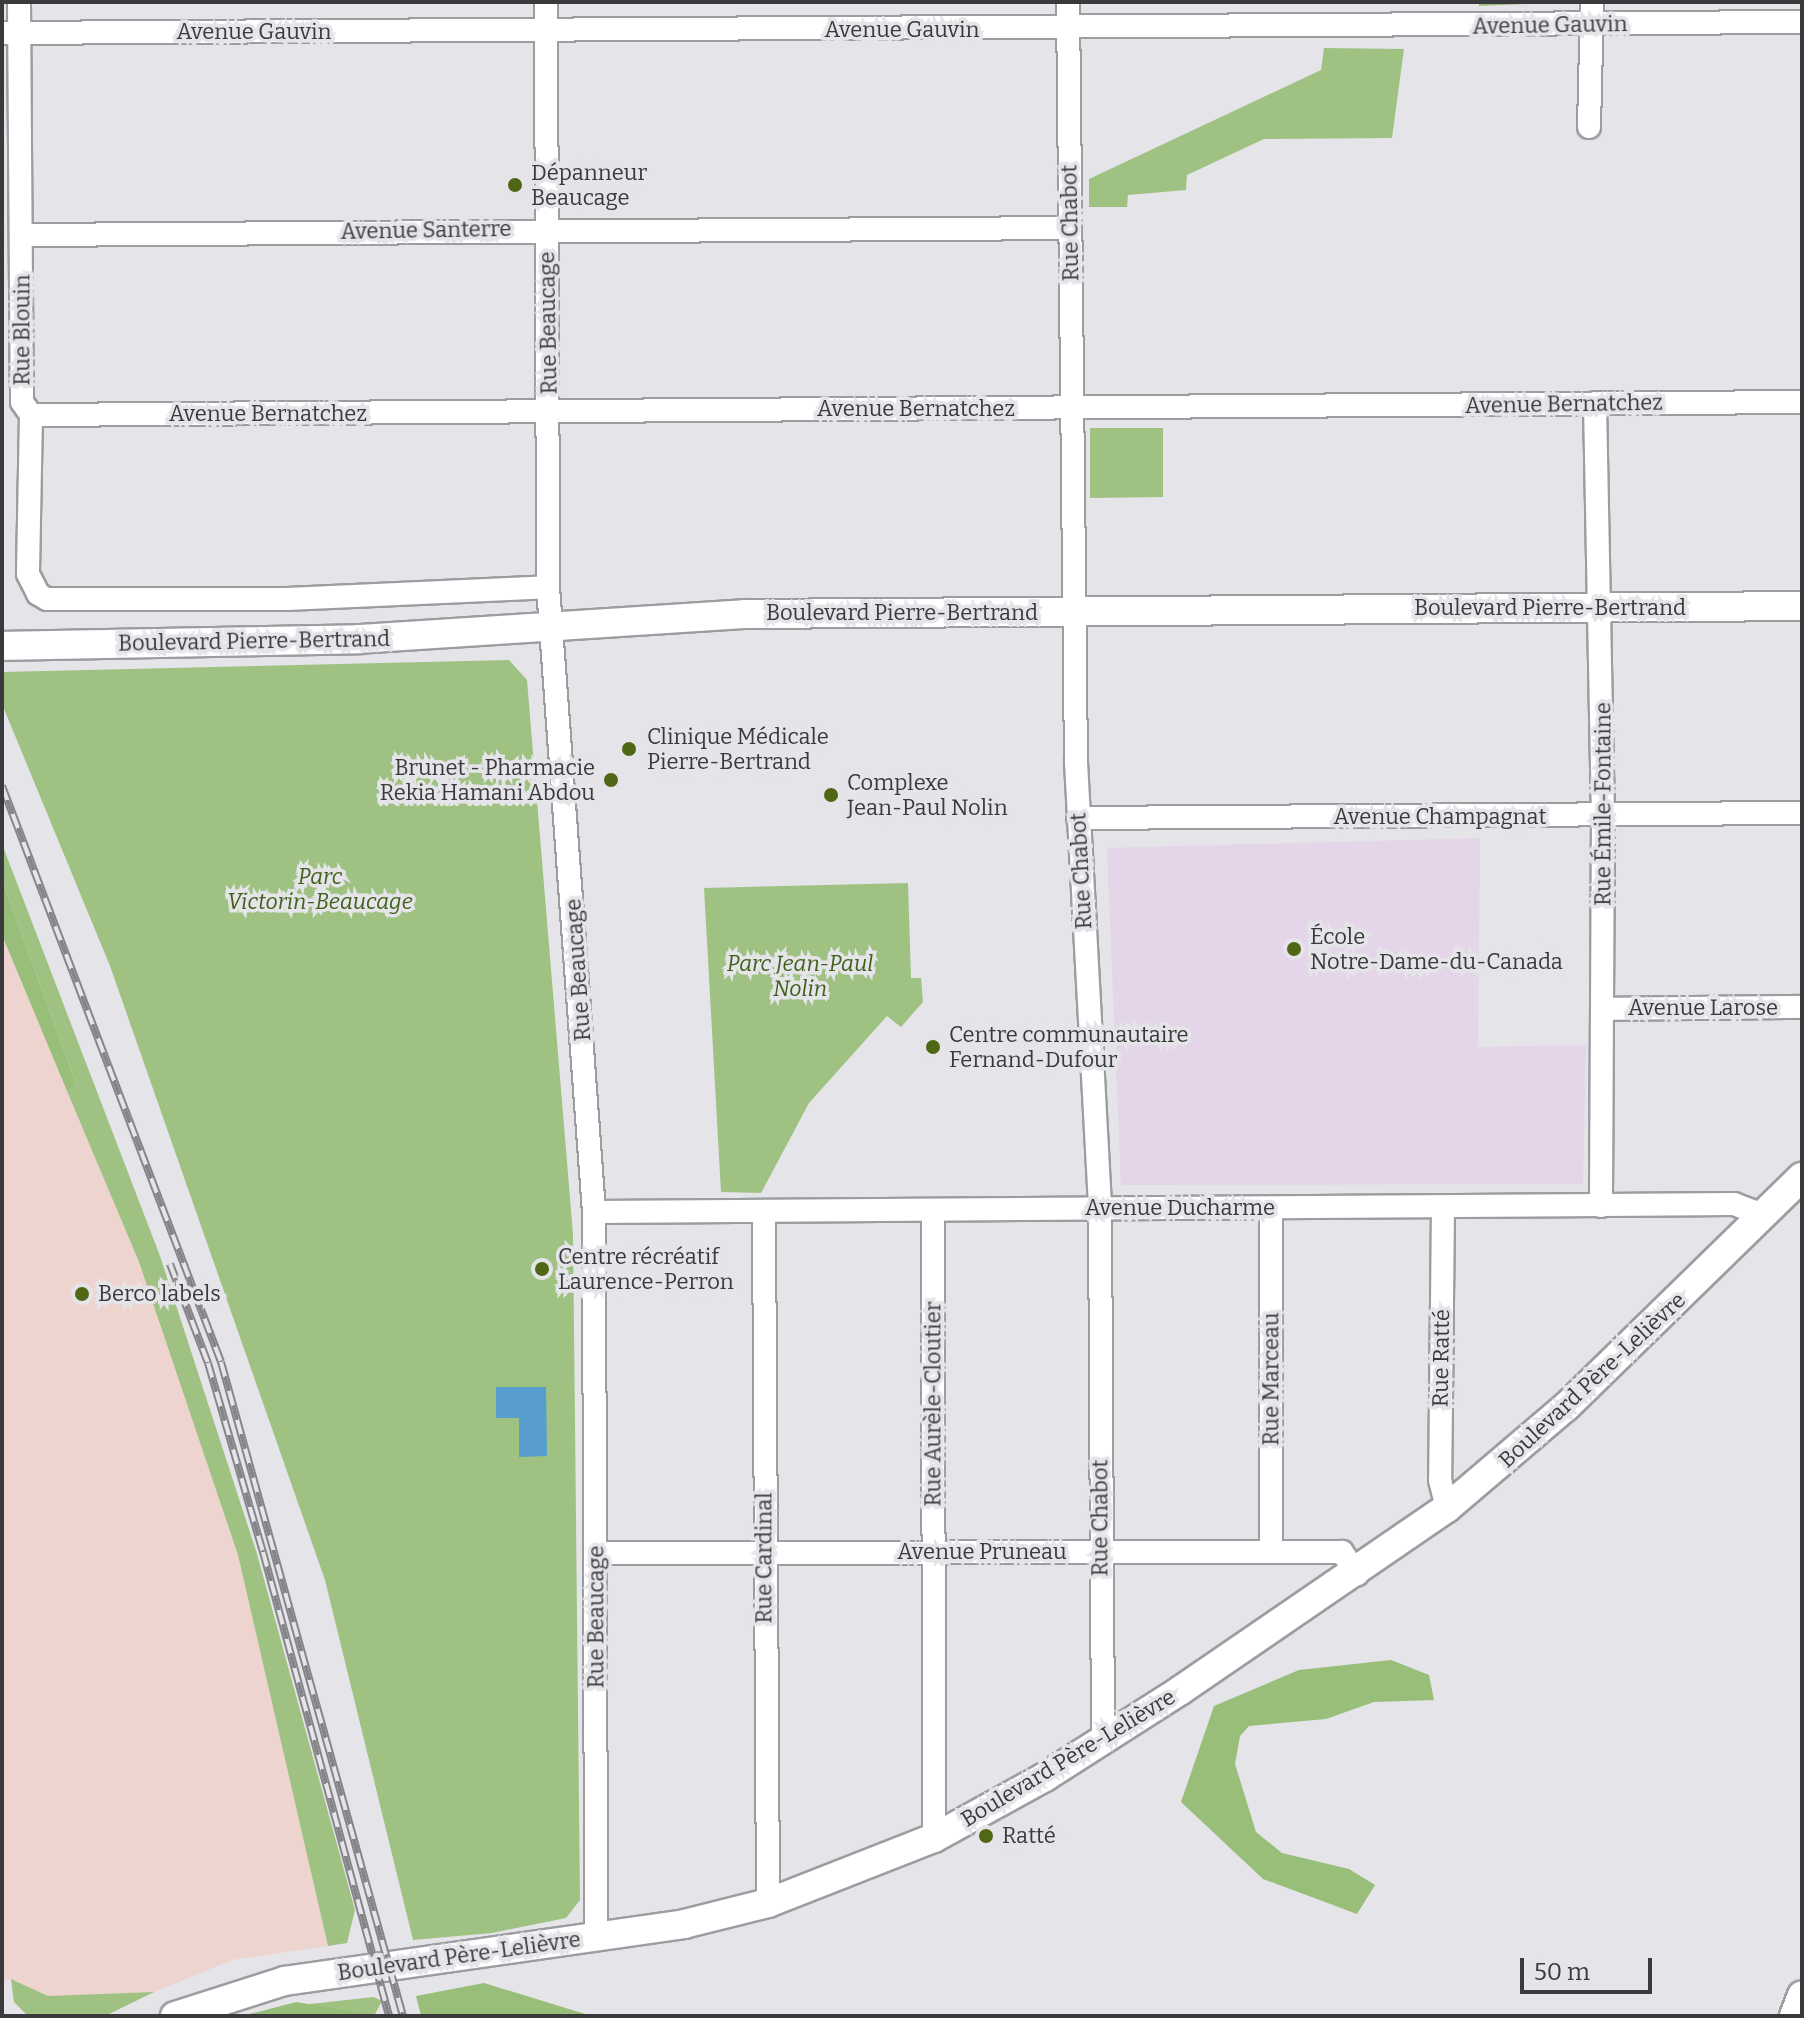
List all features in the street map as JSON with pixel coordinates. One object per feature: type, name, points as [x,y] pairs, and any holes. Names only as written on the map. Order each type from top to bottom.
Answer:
[{"type":"main road","name":"Boulevard Pierre-Bertrand","points":[[2,646],[359,639],[745,614],[1802,606]]},
{"type":"main road","name":"Boulevard Père-Lelièvre","points":[[175,2016],[285,1981],[596,1938],[768,1903],[934,1838],[1103,1739],[1357,1574],[1447,1508],[1577,1397],[1802,1177]]},
{"type":"main road","points":[[1794,2016],[1802,1995]]},
{"type":"street","name":"Rue Blouin","points":[[19,2],[10,33],[22,235],[22,402],[31,415],[28,574],[30,585],[47,599]]},
{"type":"street","name":"Rue Beaucage","points":[[546,2],[548,587],[594,1212],[596,1938]]},
{"type":"street","name":"Rue Chabot","points":[[1068,2],[1078,818],[1100,1207],[1099,1552],[1103,1739]]},
{"type":"street","name":"Avenue Gauvin","points":[[10,33],[1069,30],[1592,13],[1802,22]]},
{"type":"street","points":[[1589,127],[1592,13]]},
{"type":"street","name":"Avenue Santerre","points":[[22,235],[546,229],[1070,228]]},
{"type":"street","name":"Avenue Bernatchez","points":[[31,415],[1802,402]]},
{"type":"street","name":"Rue Émile-Fontaine","points":[[1595,403],[1603,816],[1601,1206]]},
{"type":"street","name":"Boulevard Pierre-Bertrand","points":[[47,599],[287,599],[548,587]]},
{"type":"street","name":"Avenue Champagnat","points":[[1078,818],[1802,813]]},
{"type":"street","name":"Avenue Larose","points":[[1604,1009],[1802,1007]]},
{"type":"street","name":"Avenue Ducharme","points":[[594,1212],[1734,1204],[1763,1215]]},
{"type":"street","name":"Rue Ratté","points":[[1443,1207],[1440,1484],[1447,1508]]},
{"type":"street","name":"Rue Marceau","points":[[1271,1208],[1271,1551]]},
{"type":"street","name":"Rue Aurèle-Cloutier","points":[[933,1210],[934,1838]]},
{"type":"street","name":"Rue Cardinal","points":[[764,1213],[763,1552],[768,1903]]},
{"type":"street","name":"Avenue Pruneau","points":[[595,1553],[1342,1552],[1357,1574]]},
{"type":"shaded area","name":"École Notre-Dame-du-Canada","points":[[1480,838],[1478,1047],[1586,1045],[1583,1184],[1121,1185],[1107,848]]},
{"type":"shaded area","points":[[2,935],[139,1262],[238,1555],[328,1946],[232,1960],[154,1992],[48,1996],[11,1979],[2,1981]]},
{"type":"green space","points":[[1479,2],[1573,2],[1479,6]]},
{"type":"green space","points":[[1324,48],[1404,49],[1392,138],[1264,139],[1187,175],[1186,190],[1128,195],[1127,207],[1089,207],[1089,179],[1321,70]]},
{"type":"green space","points":[[1090,428],[1163,428],[1163,497],[1090,498]]},
{"type":"green space","name":"Parc Victorin-Beaucage","points":[[509,660],[527,680],[573,1234],[580,1900],[566,1918],[492,1933],[413,1940],[325,1580],[110,966],[2,704],[2,672]]},
{"type":"green space","points":[[2,844],[160,1256],[257,1554],[355,1910],[347,1943],[328,1946],[238,1555],[139,1262],[67,1091],[77,1086],[2,880]]},
{"type":"green space","points":[[2,880],[77,1086],[67,1091],[2,935]]},
{"type":"green space","name":"Parc Jean-Paul Nolin","points":[[908,883],[911,978],[921,978],[923,1002],[901,1027],[887,1016],[809,1103],[761,1193],[721,1192],[704,888]]},
{"type":"green space","points":[[1391,1660],[1429,1675],[1434,1700],[1374,1702],[1326,1719],[1249,1726],[1240,1736],[1235,1764],[1256,1832],[1282,1853],[1349,1869],[1375,1885],[1357,1914],[1263,1879],[1181,1802],[1214,1706],[1299,1670]]},
{"type":"green space","points":[[11,1979],[48,1996],[154,1992],[105,2016],[28,2016],[14,2002]]},
{"type":"green space","points":[[484,1983],[592,2016],[421,2016],[416,1996]]},
{"type":"green space","points":[[374,1997],[382,2001],[374,2016],[249,2016],[274,2008]]},
{"type":"green space","points":[[296,2002],[375,2015],[242,2016]]},
{"type":"water","points":[[496,1387],[546,1387],[547,1456],[519,1457],[519,1418],[496,1418]]},
{"type":"railway","points":[[2,786],[221,1362],[403,2016]]},
{"type":"railway","points":[[170,1264],[208,1363],[263,1552],[389,2016]]},
{"type":"place","name":"Dépanneur Beaucage","points":[[515,185]]},
{"type":"place","name":"Clinique Médicale Pierre-Bertrand","points":[[629,749]]},
{"type":"place","name":"Brunet - Pharmacie Rekia Hamani Abdou","points":[[611,780]]},
{"type":"place","name":"Complexe Jean-Paul Nolin","points":[[831,795]]},
{"type":"place","name":"École Notre-Dame-du-Canada","points":[[1294,949]]},
{"type":"place","name":"Centre communautaire Fernand-Dufour","points":[[933,1047]]},
{"type":"place","name":"Centre récréatif Laurence-Perron","points":[[542,1269]]},
{"type":"place","name":"Berco labels","points":[[82,1294]]},
{"type":"place","name":"Ratté","points":[[986,1836]]}]
